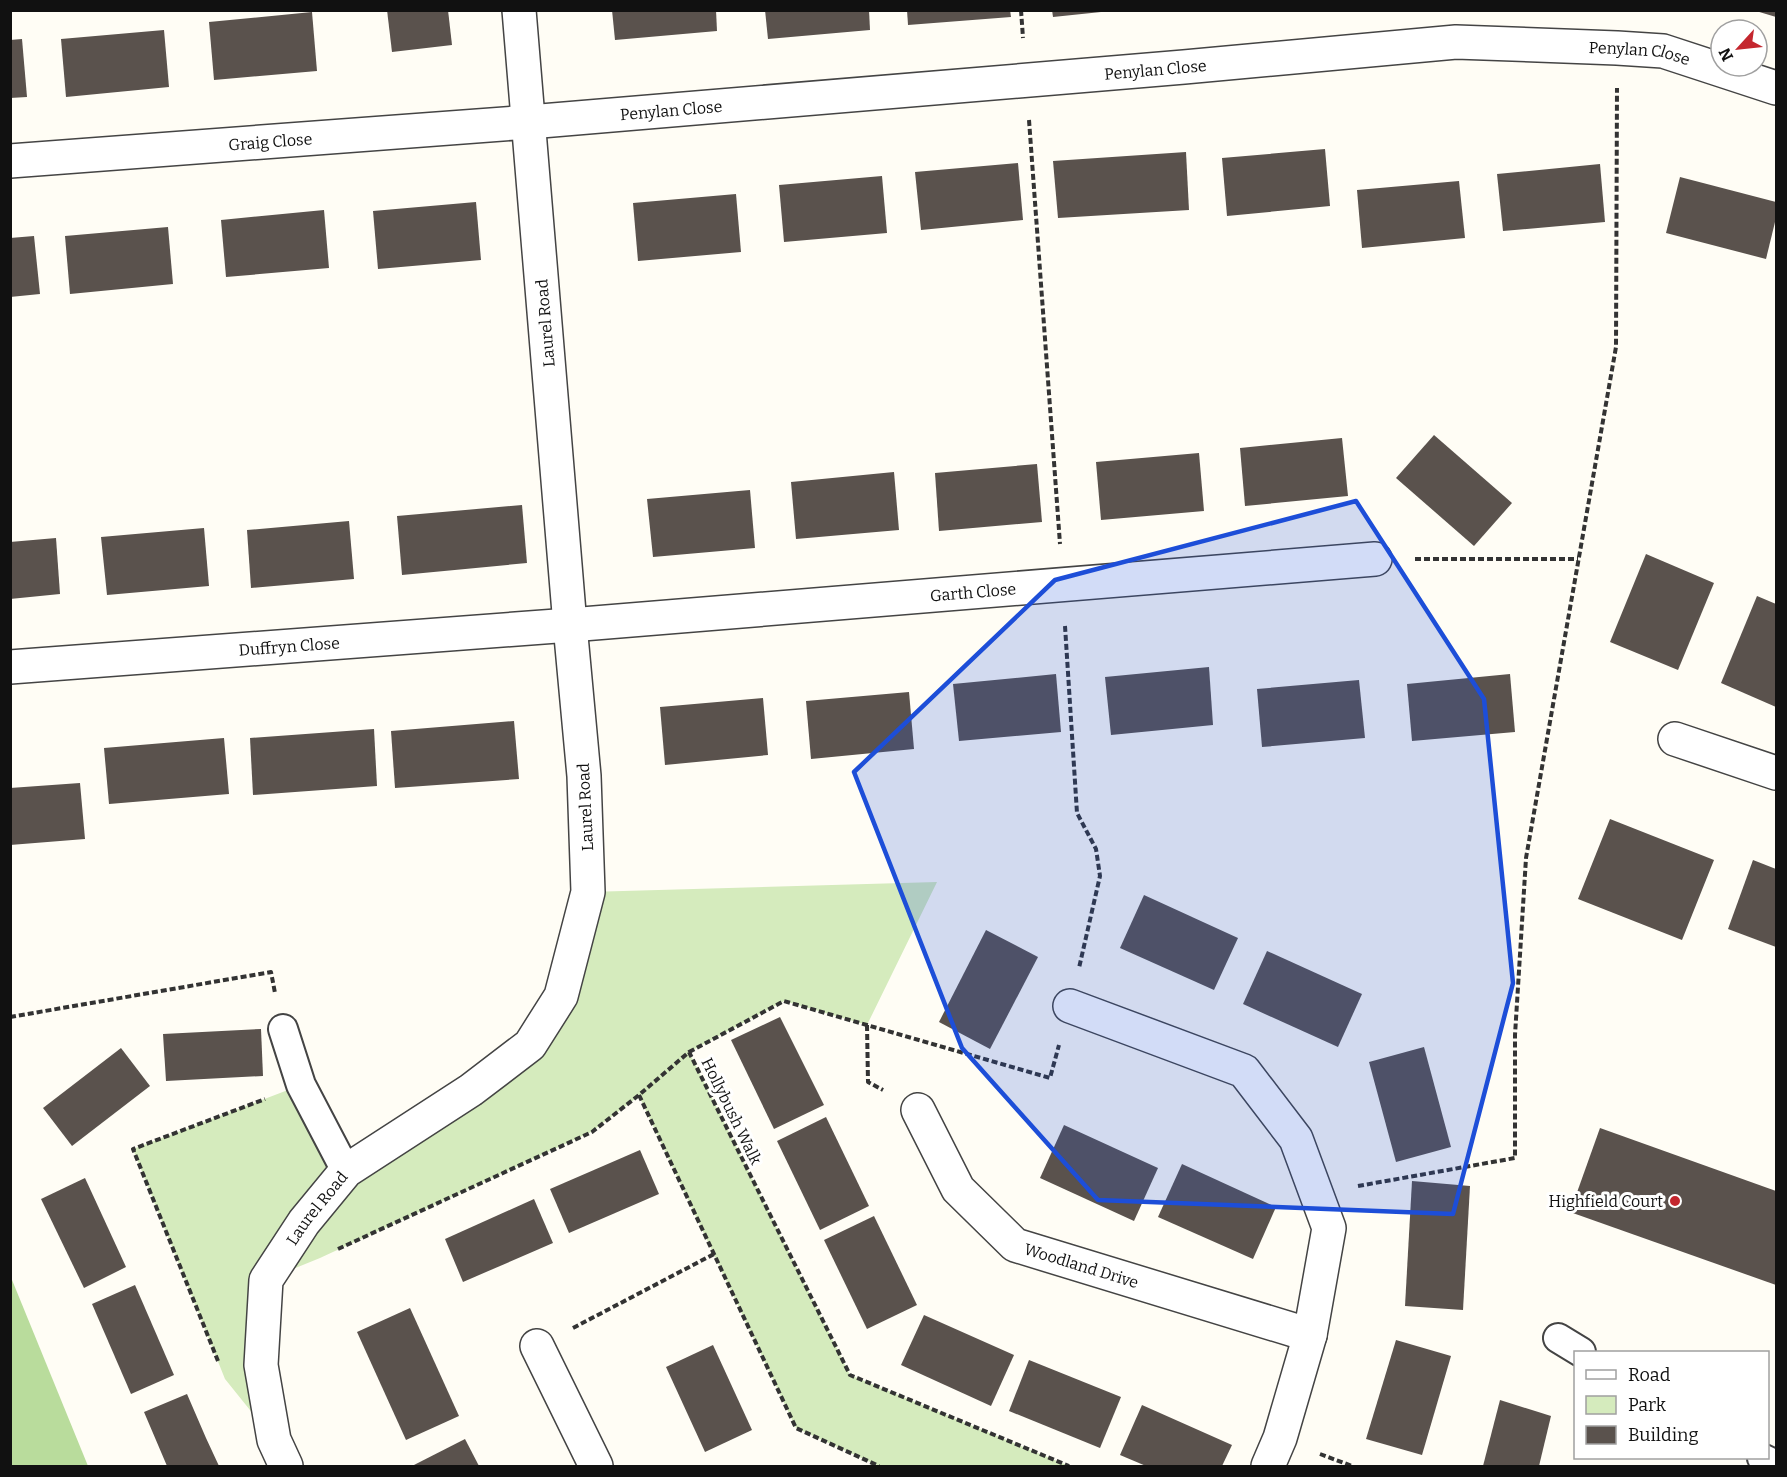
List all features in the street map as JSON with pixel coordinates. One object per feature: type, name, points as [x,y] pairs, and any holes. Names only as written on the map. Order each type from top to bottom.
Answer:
[{"type":"street","name":"Laurel Road","points":[[286,1467],[274,1440],[261,1365],[266,1280],[304,1222],[346,1171],[471,1090],[530,1045],[561,996],[588,892],[584,776],[519,10]]},
{"type":"street","name":"Penylan Close","points":[[529,122],[1026,81],[1456,42],[1663,51],[1776,88]]},
{"type":"street","name":"Graig Close","points":[[10,161],[529,122]]},
{"type":"street","name":"Garth Close","points":[[570,625],[1375,559]]},
{"type":"street","name":"Duffryn Close","points":[[10,667],[570,625]]},
{"type":"street","points":[[1675,739],[1776,773]]},
{"type":"street","points":[[1070,1006],[1244,1071],[1296,1139],[1329,1228],[1310,1335],[1280,1438],[1269,1467]]},
{"type":"street","name":"Woodland Drive","points":[[918,1110],[958,1189],[1015,1245],[1310,1335]]},
{"type":"street","points":[[537,1346],[596,1467]]},
{"type":"lane","points":[[283,1029],[301,1085],[346,1171]]},
{"type":"path","points":[[1316,1194],[1515,1158],[1515,1035],[1526,858],[1616,347],[1617,48]]},
{"type":"path","points":[[689,1052],[784,1000],[1050,1078],[1070,1006],[1100,876],[1096,849],[1077,813],[1063,585],[1026,81]]},
{"type":"path","points":[[1375,559],[1578,559]]},
{"type":"path","points":[[10,1017],[271,972],[283,1029]]},
{"type":"path","points":[[867,1025],[868,1082],[918,1110]]},
{"type":"path","name":"Hollybush Walk","points":[[331,1253],[591,1132],[689,1052],[849,1375],[1069,1467]]},
{"type":"path","points":[[220,1368],[133,1149],[301,1085]]},
{"type":"path","points":[[639,1095],[796,1428],[879,1467]]},
{"type":"path","points":[[537,1346],[714,1254]]},
{"type":"highlighted area","points":[[1356,501],[1484,699],[1513,983],[1453,1214],[1098,1200],[962,1048],[854,772],[1055,580]]},
{"type":"green space","points":[[937,882],[867,1025],[784,1001],[689,1052],[850,1375],[1069,1466],[879,1466],[796,1428],[639,1096],[591,1132],[320,1258],[266,1280],[274,1440],[225,1379],[133,1149],[301,1085],[346,1171],[530,1045],[588,892]]},
{"type":"green space","points":[[10,1275],[88,1466],[11,1466]]},
{"type":"building","points":[[387,10],[448,10],[452,45],[392,52]]},
{"type":"building","points":[[612,10],[716,10],[717,31],[615,40]]},
{"type":"building","points":[[765,10],[869,10],[870,30],[768,39]]},
{"type":"building","points":[[907,10],[1010,10],[1011,17],[908,25]]},
{"type":"building","points":[[1052,10],[1101,10],[1101,12],[1053,17]]},
{"type":"building","points":[[1776,10],[1776,17],[1756,11]]},
{"type":"building","points":[[312,12],[317,71],[214,80],[209,22]]},
{"type":"building","points":[[164,30],[169,87],[66,97],[61,39]]},
{"type":"building","points":[[22,39],[27,97],[10,98],[10,40]]},
{"type":"building","points":[[1325,149],[1330,206],[1227,216],[1222,158]]},
{"type":"building","points":[[1186,152],[1189,210],[1058,218],[1053,161]]},
{"type":"building","points":[[1018,163],[1023,220],[921,230],[915,172]]},
{"type":"building","points":[[1600,164],[1605,222],[1503,231],[1497,174]]},
{"type":"building","points":[[882,176],[887,233],[784,242],[779,185]]},
{"type":"building","points":[[1680,177],[1776,202],[1776,218],[1766,259],[1666,233]]},
{"type":"building","points":[[1459,181],[1465,238],[1362,248],[1357,190]]},
{"type":"building","points":[[736,194],[741,252],[638,261],[633,203]]},
{"type":"building","points":[[476,202],[481,260],[378,269],[373,211]]},
{"type":"building","points":[[324,210],[329,268],[226,277],[221,220]]},
{"type":"building","points":[[168,227],[173,284],[70,294],[65,236]]},
{"type":"building","points":[[34,236],[40,294],[10,297],[10,238]]},
{"type":"building","points":[[1434,435],[1512,503],[1474,546],[1396,478]]},
{"type":"building","points":[[1342,438],[1348,496],[1245,506],[1240,448]]},
{"type":"building","points":[[1199,453],[1204,511],[1101,520],[1096,462]]},
{"type":"building","points":[[1037,464],[1042,522],[939,531],[935,473]]},
{"type":"building","points":[[894,472],[899,530],[796,539],[791,482]]},
{"type":"building","points":[[750,490],[755,548],[653,557],[647,499]]},
{"type":"building","points":[[522,505],[527,563],[402,575],[397,516]]},
{"type":"building","points":[[349,521],[354,579],[251,588],[247,530]]},
{"type":"building","points":[[204,528],[209,586],[107,595],[101,537]]},
{"type":"building","points":[[56,538],[60,594],[10,599],[10,542]]},
{"type":"building","points":[[1646,554],[1714,583],[1678,670],[1610,642]]},
{"type":"building","points":[[1757,596],[1776,604],[1776,707],[1721,683]]},
{"type":"building","points":[[1209,667],[1213,725],[1111,735],[1105,677]]},
{"type":"building","points":[[1056,674],[1061,732],[959,741],[953,684]]},
{"type":"building","points":[[1510,674],[1515,732],[1412,741],[1407,684]]},
{"type":"building","points":[[1359,680],[1365,738],[1262,747],[1257,689]]},
{"type":"building","points":[[909,692],[914,749],[811,759],[806,701]]},
{"type":"building","points":[[763,698],[768,755],[665,765],[660,707]]},
{"type":"building","points":[[514,721],[519,779],[395,788],[391,731]]},
{"type":"building","points":[[374,729],[377,786],[253,795],[250,738]]},
{"type":"building","points":[[224,738],[229,794],[109,804],[104,748]]},
{"type":"building","points":[[80,783],[85,839],[10,845],[10,788]]},
{"type":"building","points":[[1610,819],[1714,860],[1682,940],[1578,899]]},
{"type":"building","points":[[1753,860],[1776,869],[1776,947],[1728,929]]},
{"type":"building","points":[[1144,895],[1238,938],[1214,990],[1120,948]]},
{"type":"building","points":[[986,930],[1038,957],[990,1049],[939,1022]]},
{"type":"building","points":[[1267,951],[1362,994],[1338,1047],[1243,1004]]},
{"type":"building","points":[[780,1017],[824,1105],[774,1129],[731,1040]]},
{"type":"building","points":[[261,1029],[263,1076],[166,1081],[163,1034]]},
{"type":"building","points":[[1424,1047],[1451,1147],[1396,1162],[1369,1062]]},
{"type":"building","points":[[121,1048],[150,1086],[72,1146],[43,1108]]},
{"type":"building","points":[[826,1117],[869,1206],[820,1230],[777,1141]]},
{"type":"building","points":[[1064,1125],[1158,1168],[1134,1221],[1040,1178]]},
{"type":"building","name":"Highfield Court","points":[[1600,1128],[1776,1191],[1776,1285],[1570,1212]]},
{"type":"building","points":[[640,1150],[659,1194],[569,1233],[550,1189]]},
{"type":"building","points":[[1182,1164],[1276,1207],[1253,1259],[1158,1217]]},
{"type":"building","points":[[85,1178],[126,1267],[84,1288],[41,1199]]},
{"type":"building","points":[[1412,1181],[1470,1186],[1463,1310],[1405,1306]]},
{"type":"building","points":[[534,1199],[553,1243],[463,1282],[445,1239]]},
{"type":"building","points":[[874,1216],[917,1305],[867,1329],[824,1240]]},
{"type":"building","points":[[135,1285],[174,1375],[131,1394],[92,1304]]},
{"type":"building","points":[[410,1308],[459,1416],[406,1440],[357,1332]]},
{"type":"building","points":[[924,1315],[1014,1355],[991,1406],[901,1365]]},
{"type":"building","points":[[1396,1340],[1451,1356],[1422,1455],[1366,1439]]},
{"type":"building","points":[[713,1345],[752,1430],[705,1452],[666,1367]]},
{"type":"building","points":[[1029,1360],[1121,1397],[1100,1448],[1009,1411]]},
{"type":"building","points":[[187,1394],[219,1466],[167,1466],[144,1412]]},
{"type":"building","points":[[1500,1400],[1551,1416],[1539,1466],[1483,1466]]},
{"type":"building","points":[[1142,1405],[1232,1445],[1222,1466],[1146,1466],[1120,1455]]},
{"type":"building","points":[[465,1439],[479,1466],[412,1466]]},
{"type":"place","name":"Highfield Court","points":[[1675,1201]]}]
